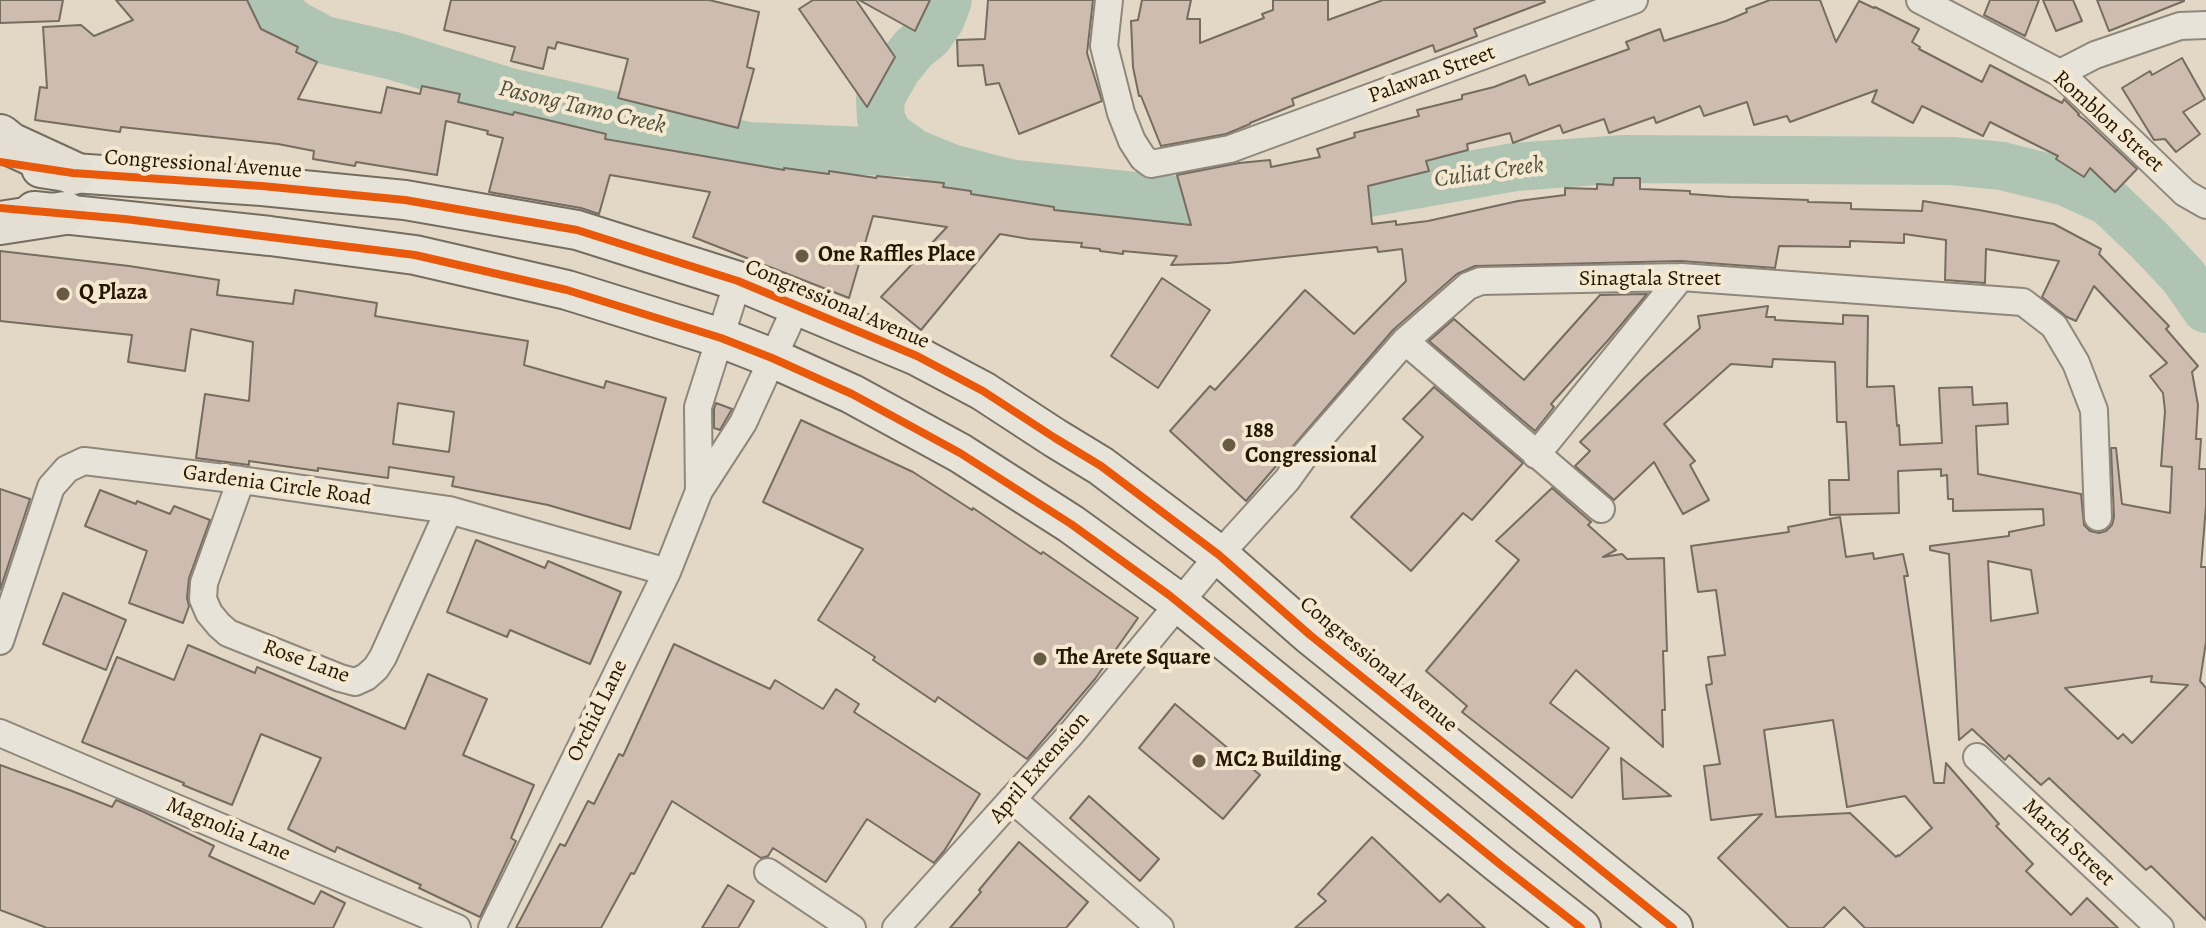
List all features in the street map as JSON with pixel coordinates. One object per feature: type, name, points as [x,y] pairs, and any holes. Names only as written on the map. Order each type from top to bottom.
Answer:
[{"type":"main road","points":[[0,136],[69,193],[0,223]]},
{"type":"main road","name":"Congressional Avenue","points":[[0,162],[69,193],[415,255],[567,290],[721,338],[852,394],[960,453],[1071,524],[1179,604],[1581,928]]},
{"type":"main road","name":"Congressional Avenue","points":[[0,208],[69,193],[262,186],[405,200],[577,230],[738,281],[917,356],[983,391],[1101,466],[1219,555],[1310,635],[1673,928]]},
{"type":"street","name":"Palawan Street","points":[[1109,0],[1104,46],[1121,113],[1132,141],[1151,164],[1230,149],[1634,0]]},
{"type":"street","name":"Romblon Street","points":[[1920,0],[2060,73],[2185,193],[2206,205]]},
{"type":"street","points":[[2060,73],[2095,55],[2180,26],[2206,25]]},
{"type":"street","points":[[1536,455],[1681,277]]},
{"type":"street","name":"Sinagtala Street","points":[[1179,604],[1405,341],[1468,286],[1481,281],[1681,277],[2023,302],[2054,326],[2076,363],[2094,410],[2098,517]]},
{"type":"street","name":"Orchid Lane","points":[[699,491],[698,407],[738,281]]},
{"type":"street","name":"Orchid Lane","points":[[492,928],[667,572],[699,491],[743,423],[797,305]]},
{"type":"street","points":[[1405,341],[1601,509]]},
{"type":"street","name":"Gardenia Circle Road","points":[[0,641],[51,487],[67,469],[84,461],[449,510],[667,572]]},
{"type":"street","name":"Rose Lane","points":[[241,480],[204,583],[203,599],[209,613],[228,633],[355,682],[366,677],[383,657],[449,510]]},
{"type":"street","name":"April Extension","points":[[896,928],[1071,734],[1179,604]]},
{"type":"street","name":"Magnolia Lane","points":[[0,733],[457,928]]},
{"type":"street","name":"March Street","points":[[1977,757],[2160,928]]},
{"type":"street","points":[[1012,799],[1160,928]]},
{"type":"street","points":[[768,872],[852,928]]},
{"type":"building","points":[[0,0],[63,0],[59,21],[0,23]]},
{"type":"building","points":[[116,0],[247,0],[261,29],[298,47],[296,52],[317,62],[298,99],[381,113],[387,87],[420,94],[422,86],[460,94],[458,102],[606,134],[605,139],[784,170],[829,174],[829,171],[944,183],[943,187],[971,191],[971,194],[1054,207],[1054,210],[1191,225],[1177,175],[1239,163],[1270,160],[1271,167],[1320,157],[1317,149],[1355,137],[1354,133],[1419,116],[1417,110],[1462,99],[1462,95],[1525,75],[1529,85],[1629,49],[1626,42],[1660,29],[1664,41],[1726,21],[1770,0],[1820,0],[1836,42],[1859,1],[1875,7],[1919,29],[1912,42],[1919,49],[1982,82],[1990,65],[2062,103],[2064,99],[2137,169],[2115,192],[2090,168],[2084,177],[2056,159],[2058,156],[1990,122],[1983,136],[1922,106],[1913,123],[1872,102],[1877,90],[1790,122],[1787,116],[1754,125],[1747,102],[1704,116],[1700,106],[1656,123],[1654,117],[1609,133],[1604,119],[1563,133],[1560,125],[1513,143],[1510,133],[1467,144],[1468,150],[1426,161],[1429,171],[1368,186],[1372,224],[1428,221],[1518,201],[1565,195],[1565,188],[1597,189],[1597,184],[1613,185],[1614,178],[1640,178],[1640,189],[1851,203],[1851,209],[1922,211],[1923,201],[2054,224],[2101,249],[2099,254],[2169,326],[2166,329],[2198,366],[2192,372],[2198,405],[2196,439],[2201,439],[2199,469],[2206,469],[2201,567],[2206,567],[2206,642],[2200,681],[2206,688],[2206,920],[2151,866],[2146,870],[2049,778],[2041,785],[2009,755],[2005,760],[1972,729],[1959,740],[1949,554],[1930,550],[1930,546],[2009,536],[2009,532],[2044,525],[2043,509],[1953,511],[1953,499],[1948,499],[1947,475],[1941,476],[1941,469],[1898,471],[1899,513],[1830,515],[1829,480],[1849,480],[1846,422],[1837,422],[1835,362],[1773,359],[1772,367],[1731,364],[1664,424],[1695,461],[1690,465],[1709,500],[1683,514],[1654,462],[1614,500],[1575,466],[1590,451],[1580,442],[1700,328],[1698,316],[1768,306],[1766,317],[1775,317],[1775,320],[1843,324],[1843,315],[1868,316],[1867,387],[1894,386],[1900,445],[1942,443],[1939,388],[1972,387],[1973,405],[2007,403],[2008,424],[1976,426],[1978,474],[2081,494],[2084,525],[2090,531],[2099,533],[2112,525],[2114,517],[2111,448],[2116,448],[2122,504],[2170,513],[2172,467],[2161,466],[2165,411],[2163,393],[2150,376],[2167,363],[2094,286],[2076,321],[2042,297],[2059,261],[1986,249],[1985,283],[1945,280],[1946,240],[1904,234],[1904,243],[1850,241],[1850,247],[1779,246],[1775,268],[1681,261],[1475,266],[1457,274],[1393,330],[1246,501],[1170,431],[1210,386],[1215,390],[1305,290],[1354,334],[1406,281],[1402,249],[1378,252],[1377,247],[1228,263],[1171,265],[1177,256],[1123,251],[1123,254],[1081,247],[1082,243],[1000,234],[921,330],[881,297],[947,227],[873,216],[849,298],[693,237],[710,192],[610,175],[599,214],[489,192],[503,138],[487,134],[488,131],[446,121],[437,175],[356,162],[355,166],[313,159],[314,151],[278,144],[121,127],[120,132],[35,120],[40,87],[47,88],[43,27],[81,25],[94,36],[133,20]],"holes":[[[1988,561],[2031,570],[2038,613],[1991,621]],[[2152,676],[2151,682],[2188,685],[2132,743],[2123,734],[2118,739],[2065,688]]]},
{"type":"building","points":[[451,0],[709,0],[759,12],[747,67],[754,69],[738,128],[618,98],[628,59],[557,42],[555,49],[548,47],[543,69],[511,61],[515,47],[444,30]]},
{"type":"building","points":[[813,0],[856,0],[895,57],[867,107],[799,9]]},
{"type":"building","points":[[859,0],[930,0],[915,31]]},
{"type":"building","points":[[988,0],[1093,0],[1087,53],[1102,101],[1019,134],[999,83],[986,85],[983,65],[958,66],[957,40],[985,39]]},
{"type":"building","points":[[1142,0],[1191,0],[1187,19],[1200,19],[1200,43],[1264,18],[1262,14],[1273,10],[1273,0],[1328,0],[1328,20],[1383,0],[1545,2],[1474,29],[1477,36],[1435,52],[1433,45],[1292,99],[1294,105],[1226,134],[1161,146],[1139,96],[1133,67],[1131,21],[1138,20]]},
{"type":"building","points":[[1990,0],[2039,0],[2025,36],[1984,15]]},
{"type":"building","points":[[2043,0],[2073,0],[2082,21],[2056,31]]},
{"type":"building","points":[[2097,0],[2184,0],[2184,1],[2109,31]]},
{"type":"building","points":[[2182,58],[2205,99],[2183,112],[2200,134],[2176,152],[2165,139],[2154,140],[2122,88],[2150,71],[2152,75]]},
{"type":"building","points":[[0,251],[219,280],[217,295],[293,304],[295,290],[377,303],[375,316],[528,341],[524,365],[604,388],[606,381],[666,398],[630,529],[548,505],[452,486],[454,477],[389,467],[388,478],[318,468],[318,471],[249,461],[249,465],[196,458],[205,394],[249,401],[253,342],[191,329],[185,371],[128,362],[132,335],[0,321]],"holes":[[[398,403],[454,412],[449,452],[393,444]]]},
{"type":"building","points":[[1162,278],[1210,310],[1158,388],[1111,356]]},
{"type":"building","points":[[1647,294],[1551,404],[1554,407],[1535,431],[1429,341],[1454,319],[1524,380],[1600,295]]},
{"type":"building","points":[[1434,387],[1523,463],[1472,520],[1463,513],[1411,571],[1351,517],[1423,437],[1403,419]]},
{"type":"building","points":[[716,403],[732,409],[720,430],[714,428]]},
{"type":"building","points":[[801,420],[913,472],[1041,554],[1043,552],[1138,618],[1095,679],[1027,759],[938,697],[935,702],[873,660],[875,657],[818,620],[863,549],[763,502]]},
{"type":"building","points":[[1552,488],[1591,522],[1588,525],[1616,550],[1603,557],[1622,554],[1627,559],[1664,558],[1667,651],[1663,651],[1663,747],[1576,670],[1550,703],[1609,748],[1572,798],[1462,712],[1467,706],[1426,671],[1519,560],[1496,541]]},
{"type":"building","points":[[0,489],[30,499],[0,590]]},
{"type":"building","points":[[100,490],[170,514],[174,506],[210,520],[189,578],[189,606],[183,623],[129,603],[147,551],[85,526]]},
{"type":"building","points":[[1840,517],[1846,557],[1873,553],[1874,559],[1903,554],[1934,783],[1944,783],[1946,763],[1999,824],[1996,826],[2033,864],[2026,871],[2071,915],[2087,898],[2118,928],[1865,928],[1844,907],[1823,928],[1789,928],[1718,858],[1762,814],[1711,820],[1704,766],[1720,764],[1706,685],[1712,684],[1708,657],[1725,655],[1716,590],[1698,592],[1691,546],[1789,532],[1788,527]],"holes":[[[1833,720],[1847,807],[1905,796],[1932,828],[1896,857],[1850,813],[1776,817],[1764,730]]]},
{"type":"building","points":[[476,540],[545,568],[548,561],[621,592],[590,664],[510,630],[507,637],[447,612]]},
{"type":"building","points":[[63,593],[126,620],[106,670],[43,644]]},
{"type":"building","points":[[674,644],[770,689],[775,680],[823,709],[836,689],[859,704],[854,712],[980,794],[934,863],[867,819],[826,882],[773,848],[768,856],[761,858],[672,801],[634,874],[631,873],[601,928],[516,928],[560,844],[565,846],[588,801],[594,804],[619,754],[623,756]]},
{"type":"building","points":[[188,645],[255,673],[257,667],[405,729],[428,674],[487,699],[463,755],[534,785],[511,838],[516,841],[480,917],[419,888],[421,885],[337,847],[335,852],[288,829],[321,758],[261,734],[232,805],[82,742],[117,657],[174,680]]},
{"type":"building","name":"MC2 Building","points":[[1175,704],[1260,775],[1223,819],[1139,748]]},
{"type":"building","points":[[1621,758],[1671,796],[1623,799]]},
{"type":"building","points":[[0,765],[112,807],[116,800],[144,812],[214,846],[209,856],[314,904],[321,891],[345,903],[333,928],[47,928],[0,910]]},
{"type":"building","points":[[1089,796],[1159,859],[1140,881],[1070,818]]},
{"type":"building","points":[[1372,837],[1440,902],[1448,894],[1485,928],[1295,928],[1326,901],[1318,894]]},
{"type":"building","points":[[1019,842],[1088,902],[1066,928],[950,928],[981,892],[979,890]]},
{"type":"building","points":[[728,885],[754,901],[738,928],[702,928]]},
{"type":"waterway","name":"Pasong Tamo Creek","points":[[267,0],[296,25],[324,40],[394,56],[509,92],[747,146],[914,153]]},
{"type":"waterway","name":"Culiat Creek","points":[[948,0],[941,19],[897,69],[880,99],[881,119],[889,135],[914,153],[985,177],[1015,184],[1206,203],[1345,197],[1515,167],[1623,159],[1952,161],[2002,166],[2066,182],[2109,202],[2183,276],[2206,309]]},
{"type":"cycle path","points":[[0,162],[73,173],[405,200],[577,230],[738,281],[917,356],[983,391],[1101,466],[1219,555],[1310,635],[1673,928]]},
{"type":"cycle path","points":[[0,208],[125,219],[415,255],[567,290],[721,338],[852,394],[960,453],[1071,524],[1169,595],[1581,928]]},
{"type":"place","name":"One Raffles Place","points":[[802,256]]},
{"type":"place","name":"Q Plaza","points":[[63,294]]},
{"type":"place","name":"188 Congressional","points":[[1229,445]]},
{"type":"place","name":"The Arete Square","points":[[1040,659]]},
{"type":"place","name":"MC2 Building","points":[[1199,761]]}]
